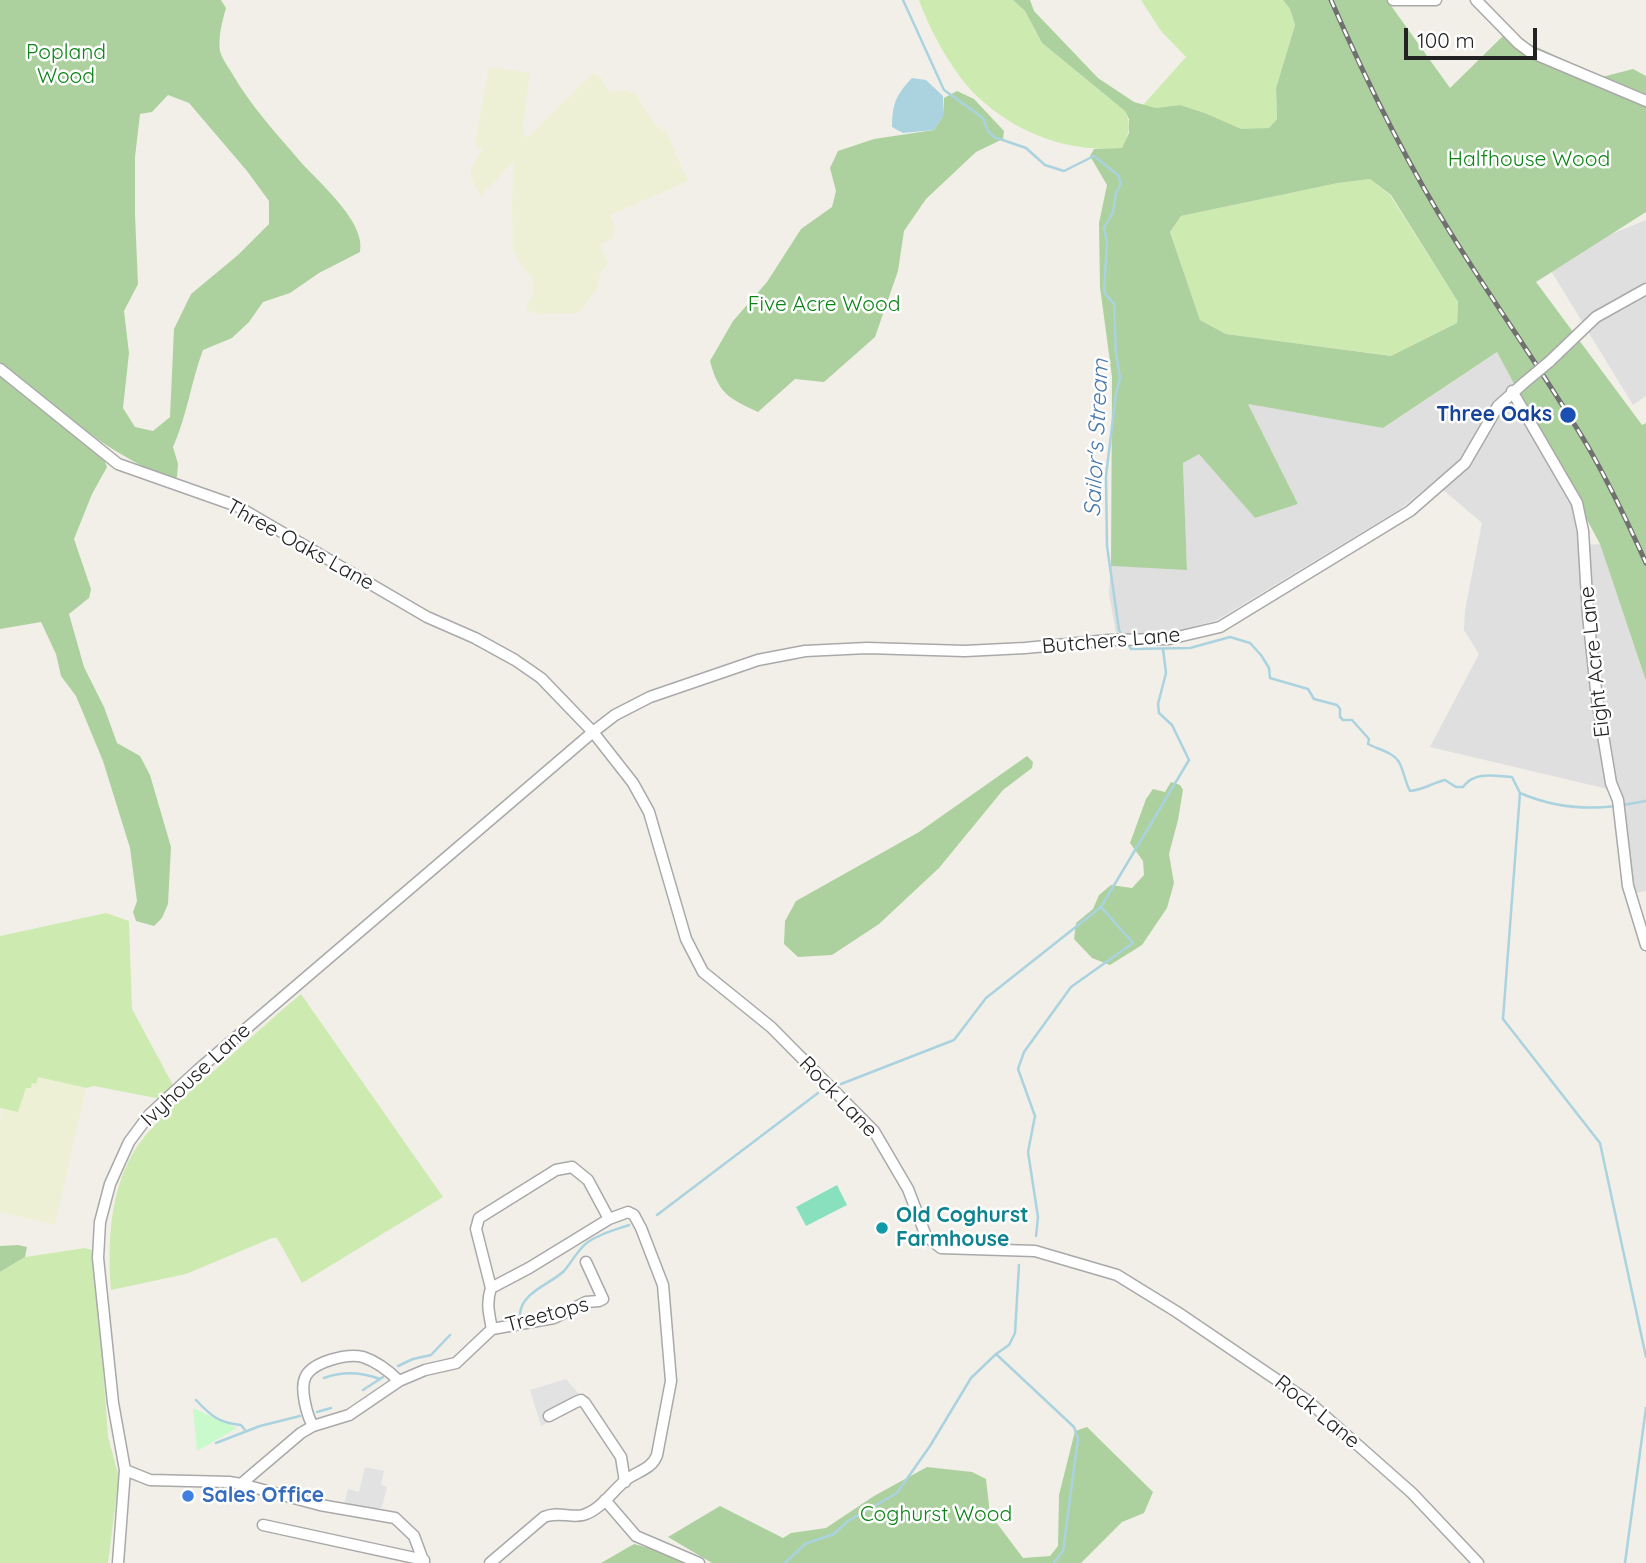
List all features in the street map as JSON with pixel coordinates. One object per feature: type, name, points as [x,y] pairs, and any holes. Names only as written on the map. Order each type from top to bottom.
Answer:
[{"type":"street","points":[[1393,0],[1436,0]]},
{"type":"street","points":[[1476,0],[1530,52],[1646,102]]},
{"type":"street","name":"Butchers Lane","points":[[593,732],[615,715],[650,697],[758,660],[805,650],[867,648],[965,651],[1031,648],[1119,639],[1169,639],[1220,627],[1410,511],[1465,463],[1499,406],[1513,391],[1549,362],[1596,317],[1646,289]]},
{"type":"street","name":"Three Oaks Lane","points":[[0,369],[118,464],[237,506],[427,617],[475,638],[515,660],[541,678],[593,732]]},
{"type":"street","name":"Eight Acre Lane","points":[[1513,391],[1577,503],[1583,531],[1597,699],[1611,783],[1620,812],[1628,886],[1646,945]]},
{"type":"street","name":"Ivyhouse Lane","points":[[118,1563],[125,1470],[113,1403],[98,1243],[104,1200],[129,1142],[149,1115],[240,1032],[593,732]]},
{"type":"street","name":"Rock Lane","points":[[593,732],[633,783],[649,812],[686,939],[703,972],[771,1027],[874,1131],[908,1189],[926,1237],[941,1248],[1035,1251],[1117,1275],[1177,1312],[1308,1401],[1412,1493],[1478,1563]]},
{"type":"street","points":[[241,1484],[301,1433],[313,1426],[349,1415],[399,1381],[425,1370],[456,1363],[492,1329],[488,1312],[491,1288],[475,1229],[479,1218],[556,1170],[572,1167],[588,1180],[609,1219]]},
{"type":"street","points":[[489,1563],[544,1517],[552,1514],[584,1515],[654,1462],[671,1381],[663,1285],[634,1215],[628,1212],[609,1219],[491,1288]]},
{"type":"street","name":"Treetops","points":[[492,1329],[554,1318],[586,1302],[603,1299],[586,1262]]},
{"type":"street","points":[[313,1426],[308,1416],[304,1382],[310,1371],[324,1363],[338,1357],[362,1357],[385,1368],[399,1381]]},
{"type":"street","points":[[549,1416],[581,1400],[585,1403],[621,1457],[625,1482]]},
{"type":"street","points":[[125,1470],[150,1480],[222,1481],[241,1484],[320,1505],[395,1518],[414,1536],[424,1562]]},
{"type":"street","points":[[125,1490],[150,1480]]},
{"type":"street","points":[[605,1500],[636,1536],[699,1563]]},
{"type":"street","points":[[263,1525],[424,1562]]},
{"type":"shaded area","points":[[1646,220],[1646,396],[1633,405],[1545,261]]},
{"type":"shaded area","points":[[1497,352],[1517,388],[1513,391],[1577,503],[1584,545],[1600,544],[1646,681],[1646,891],[1631,894],[1612,790],[1430,747],[1479,654],[1464,630],[1465,610],[1482,523],[1434,482],[1400,509],[1217,620],[1170,633],[1116,634],[1109,594],[1111,566],[1187,569],[1183,463],[1199,453],[1255,518],[1298,504],[1248,404],[1383,428]]},
{"type":"shaded area","points":[[566,1379],[586,1402],[541,1426],[530,1390]]},
{"type":"shaded area","points":[[365,1467],[384,1471],[381,1485],[387,1487],[382,1507],[370,1511],[344,1505],[348,1489],[359,1492]]},
{"type":"green space","name":"Popland Wood","points":[[0,0],[221,0],[226,8],[220,40],[220,51],[224,60],[264,119],[349,215],[360,240],[360,252],[319,273],[290,293],[263,302],[249,322],[232,338],[203,350],[173,447],[178,464],[177,477],[172,480],[103,443],[61,413],[0,362]],"holes":[[[168,95],[189,103],[269,201],[269,224],[238,255],[191,294],[174,329],[170,417],[153,431],[135,427],[123,408],[129,353],[124,311],[138,284],[135,157],[140,114],[152,112]]]},
{"type":"green space","points":[[919,0],[1013,0],[1025,11],[1042,43],[1125,111],[1129,130],[1122,148],[1102,149],[1064,144],[1027,131],[993,110],[969,88],[952,65],[936,39]]},
{"type":"green space","name":"Halfhouse Wood","points":[[1013,0],[1030,0],[1034,11],[1098,78],[1134,102],[1156,108],[1180,105],[1241,129],[1269,128],[1277,119],[1276,88],[1295,25],[1290,9],[1283,0],[1387,0],[1450,88],[1506,33],[1602,77],[1633,69],[1646,76],[1646,212],[1536,282],[1642,425],[1646,423],[1646,681],[1600,544],[1497,352],[1383,428],[1248,404],[1298,504],[1255,518],[1199,454],[1183,463],[1187,570],[1111,566],[1112,377],[1100,287],[1099,223],[1107,185],[1090,156],[1094,149],[1122,148],[1129,133],[1129,119],[1125,111],[1042,43],[1025,11]],"holes":[[[1370,179],[1391,195],[1458,302],[1457,323],[1391,356],[1226,334],[1200,320],[1170,232],[1181,216],[1338,183]]]},
{"type":"green space","points":[[1141,0],[1283,0],[1290,9],[1295,25],[1276,88],[1277,119],[1269,128],[1241,130],[1180,105],[1156,108],[1143,105],[1186,57],[1161,31]]},
{"type":"green space","points":[[489,67],[530,73],[523,126],[527,138],[593,73],[601,77],[611,92],[623,90],[636,94],[655,125],[666,132],[688,181],[610,215],[615,229],[612,239],[600,245],[609,264],[602,269],[596,291],[576,313],[536,314],[526,309],[533,292],[532,276],[521,266],[513,248],[514,161],[481,196],[471,178],[471,168],[482,150],[475,144]]},
{"type":"green space","name":"Five Acre Wood","points":[[957,91],[974,99],[1004,131],[1003,139],[976,152],[926,199],[904,231],[898,271],[875,337],[824,382],[795,379],[758,412],[732,399],[721,388],[710,361],[733,321],[767,282],[801,229],[832,207],[836,191],[830,168],[838,151],[874,139],[934,130],[943,116],[944,98]]},
{"type":"green space","points":[[1370,179],[1390,195],[1458,302],[1457,323],[1392,356],[1226,334],[1200,320],[1170,232],[1181,216],[1338,183]]},
{"type":"green space","points":[[0,372],[102,454],[107,467],[92,494],[74,539],[91,589],[89,598],[69,614],[84,667],[104,707],[117,743],[140,756],[150,775],[171,847],[168,904],[162,918],[154,926],[136,921],[133,912],[137,901],[130,848],[103,761],[76,696],[61,676],[56,654],[41,622],[0,629]]},
{"type":"green space","points":[[1027,756],[1033,762],[1032,768],[1003,790],[939,868],[879,924],[832,955],[798,957],[784,944],[785,921],[796,901],[919,832]]},
{"type":"green space","points":[[1171,782],[1180,785],[1183,790],[1169,854],[1174,883],[1167,908],[1142,945],[1110,965],[1092,958],[1074,939],[1076,923],[1093,909],[1099,895],[1111,885],[1132,888],[1144,875],[1143,861],[1130,843],[1146,799],[1153,789],[1165,792]]},
{"type":"green space","points":[[106,913],[129,921],[132,1009],[174,1087],[161,1099],[94,1086],[86,1088],[38,1077],[36,1084],[32,1083],[31,1088],[26,1088],[18,1112],[0,1108],[0,936]]},
{"type":"green space","points":[[301,994],[443,1197],[302,1283],[277,1238],[272,1238],[186,1274],[111,1290],[113,1209],[124,1170],[133,1153],[170,1109]]},
{"type":"green space","points":[[38,1077],[86,1088],[55,1225],[0,1212],[2,1109],[18,1111],[26,1087]]},
{"type":"green space","points":[[837,1185],[847,1205],[806,1226],[796,1207]]},
{"type":"green space","points":[[0,1246],[27,1247],[25,1257],[0,1272]]},
{"type":"green space","points":[[85,1248],[95,1253],[108,1437],[119,1477],[108,1563],[0,1563],[0,1272],[25,1257]]},
{"type":"green space","points":[[193,1408],[237,1428],[197,1451]]},
{"type":"green space","name":"Coghurst Wood","points":[[1087,1427],[1153,1492],[1144,1513],[1122,1522],[1081,1563],[712,1563],[668,1537],[720,1506],[783,1538],[791,1533],[826,1528],[874,1496],[927,1467],[972,1472],[986,1479],[990,1514],[1023,1558],[1050,1556],[1058,1546],[1059,1495],[1075,1431]]},
{"type":"green space","points":[[634,1544],[703,1563],[601,1563]]},
{"type":"water","points":[[912,78],[926,80],[943,96],[943,116],[934,130],[903,133],[892,127],[896,100]]},
{"type":"waterway","name":"Sailor's Stream","points":[[903,0],[944,90],[983,118],[988,131],[994,137],[1026,148],[1045,165],[1064,171],[1094,156],[1118,175],[1121,184],[1116,193],[1113,212],[1104,228],[1107,242],[1104,292],[1114,304],[1120,378],[1106,476],[1107,546],[1119,630],[1123,637]]},
{"type":"waterway","points":[[1127,643],[1131,649],[1190,648],[1230,637],[1250,643],[1269,668],[1270,678],[1308,689],[1314,699],[1337,705],[1340,717],[1343,720],[1352,720],[1369,739],[1368,744],[1396,759],[1401,765],[1410,791],[1445,780],[1456,787],[1463,787],[1479,777],[1512,777],[1520,793],[1503,1019],[1600,1143],[1646,1357]]},
{"type":"waterway","points":[[841,1084],[954,1040],[986,998],[1101,907],[1189,760],[1172,725],[1159,713],[1158,704],[1166,673],[1163,649]]},
{"type":"waterway","points":[[1520,793],[1567,806],[1616,806]]},
{"type":"waterway","points":[[1623,805],[1646,801]]},
{"type":"waterway","points":[[1036,1236],[1038,1217],[1028,1152],[1035,1116],[1018,1069],[1024,1052],[1071,987],[1133,943],[1101,907]]},
{"type":"waterway","points":[[657,1215],[818,1093]]},
{"type":"waterway","points":[[520,1316],[521,1308],[530,1295],[564,1271],[584,1245],[603,1234],[629,1225]]},
{"type":"waterway","points":[[785,1563],[805,1544],[834,1534],[848,1521],[897,1493],[930,1446],[971,1378],[1009,1345],[1015,1333],[1019,1265]]},
{"type":"waterway","points":[[398,1366],[431,1355],[450,1335]]},
{"type":"waterway","points":[[996,1354],[1074,1427],[1078,1439],[1063,1551],[1054,1563]]},
{"type":"waterway","points":[[324,1378],[352,1373],[380,1379]]},
{"type":"waterway","points":[[363,1390],[383,1377]]},
{"type":"waterway","points":[[196,1400],[216,1418],[241,1425],[245,1430]]},
{"type":"waterway","points":[[317,1412],[331,1408]]},
{"type":"waterway","points":[[1625,1563],[1646,1408]]},
{"type":"waterway","points":[[216,1443],[260,1426],[300,1416]]},
{"type":"railway","points":[[1331,0],[1373,92],[1420,182],[1587,445],[1646,563]]},
{"type":"place","name":"Three Oaks","points":[[1568,415]]},
{"type":"place","name":"Old Coghurst Farmhouse","points":[[882,1228]]},
{"type":"place","name":"Sales Office","points":[[188,1496]]}]
